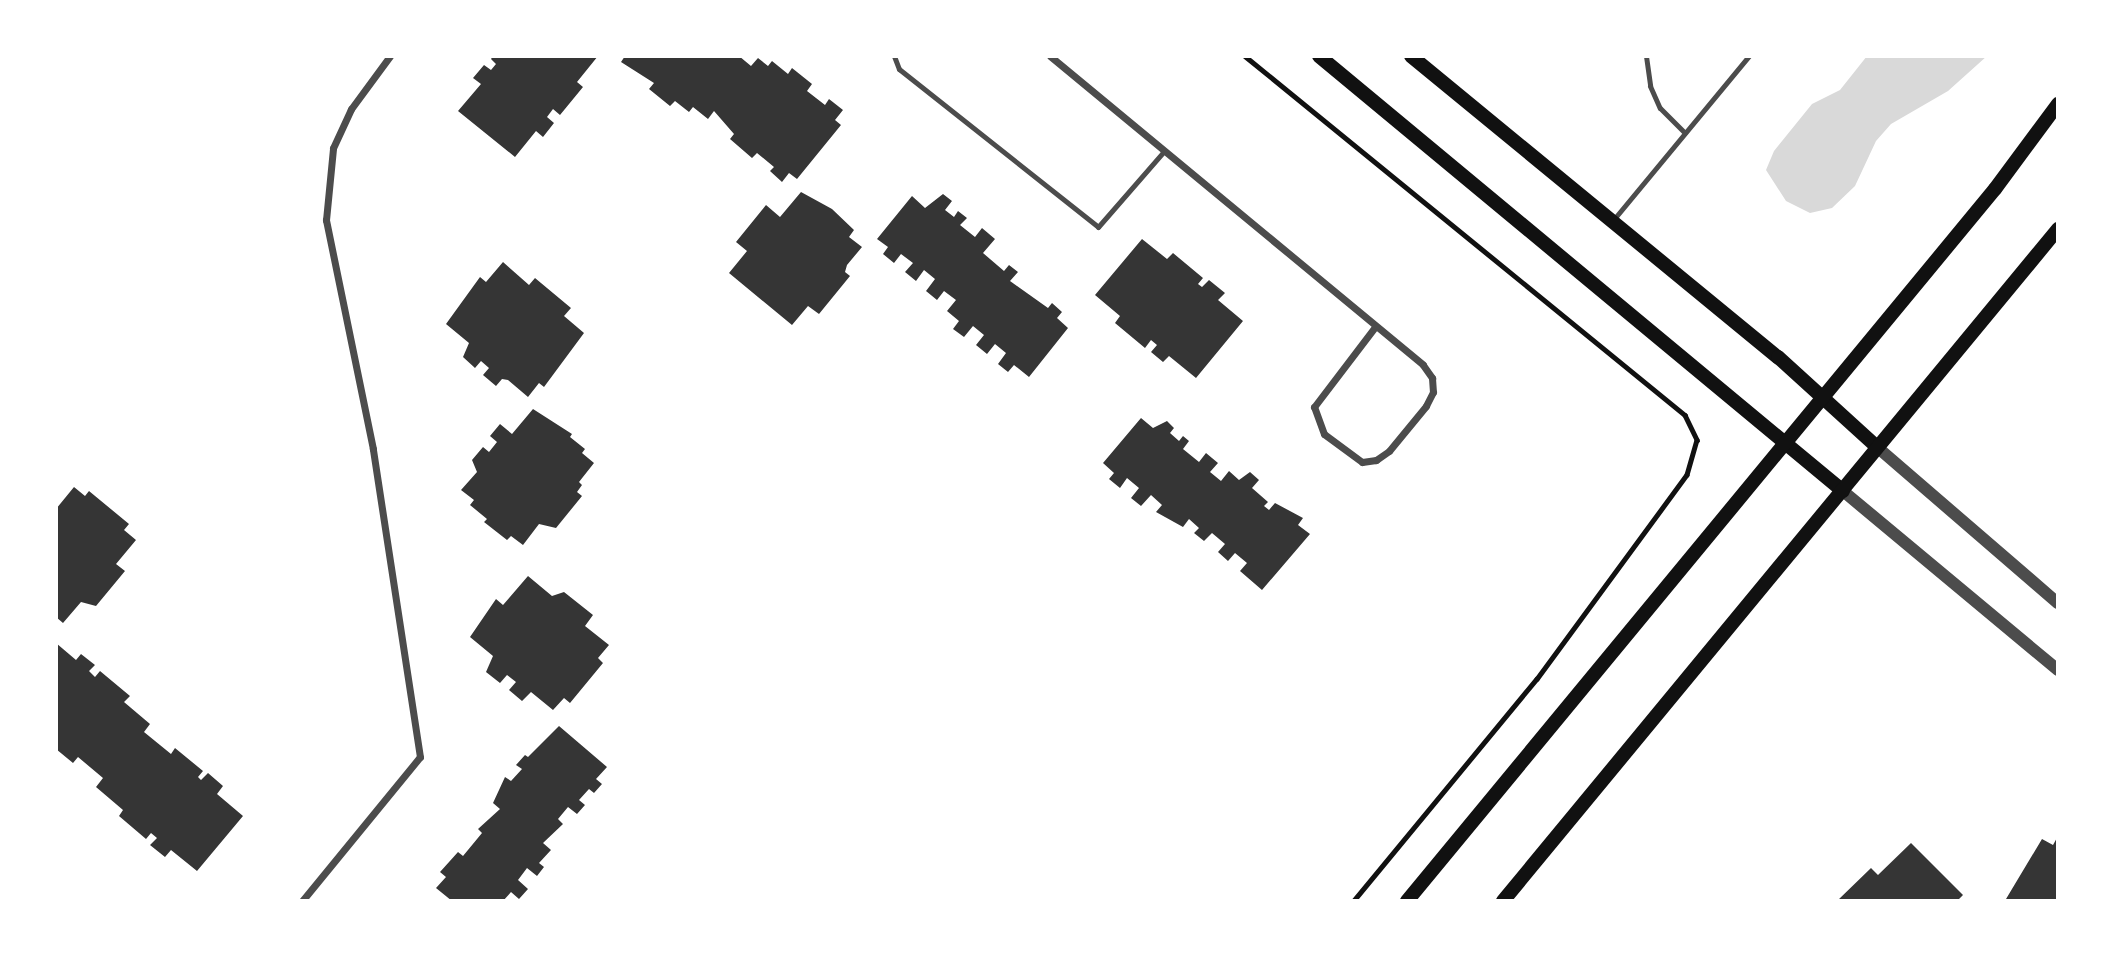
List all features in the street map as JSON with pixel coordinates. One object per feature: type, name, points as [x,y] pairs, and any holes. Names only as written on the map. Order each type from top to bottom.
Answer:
[{"type":"main road","points":[[1319,56],[1843,491]]},
{"type":"main road","points":[[1411,56],[1822,397],[1877,447]]},
{"type":"main road","points":[[1407,901],[1995,189],[2058,104]]},
{"type":"main road","points":[[1503,901],[2058,229]]},
{"type":"street","points":[[302,901],[420,757],[373,449],[326,220],[332,148],[351,109],[390,56]]},
{"type":"street","points":[[1049,56],[1423,365],[1432,378],[1433,392],[1389,451],[1376,460],[1362,462],[1324,434],[1316,422],[1314,407],[1375,327]]},
{"type":"street","points":[[1877,447],[2058,603]]},
{"type":"street","points":[[1843,491],[2058,670]]},
{"type":"lane","points":[[894,56],[899,69],[1098,227],[1164,151]]},
{"type":"lane","points":[[1646,56],[1650,86],[1660,108],[1685,133]]},
{"type":"lane","points":[[1612,222],[1749,56]]},
{"type":"path","points":[[1245,56],[1685,415],[1697,440],[1687,475],[1537,679],[1354,901]]},
{"type":"shaded area","points":[[1867,56],[1987,56],[1948,91],[1891,124],[1876,141],[1855,186],[1832,208],[1810,213],[1786,201],[1766,170],[1774,151],[1812,104],[1840,90]]},
{"type":"building","points":[[493,56],[598,56],[577,82],[583,87],[560,115],[553,109],[547,117],[554,123],[543,137],[536,131],[515,157],[458,111],[481,84],[473,78],[484,65],[491,70],[496,64],[491,59]]},
{"type":"building","points":[[625,56],[739,56],[751,66],[758,58],[768,66],[772,61],[788,74],[792,68],[812,84],[807,91],[825,105],[829,99],[843,110],[835,120],[841,125],[797,179],[789,173],[782,182],[770,171],[774,167],[757,153],[752,158],[730,139],[734,134],[714,111],[708,119],[693,107],[689,112],[675,101],[670,106],[649,89],[654,83],[621,62]]},
{"type":"building","points":[[801,192],[832,209],[854,230],[849,237],[862,247],[847,265],[845,272],[850,276],[819,314],[808,306],[792,325],[729,273],[747,251],[736,242],[766,205],[780,217]]},
{"type":"building","points":[[943,194],[952,201],[945,210],[954,217],[958,211],[967,218],[960,225],[975,237],[982,228],[995,239],[983,253],[1004,271],[1009,265],[1018,272],[1010,281],[1048,308],[1052,303],[1062,312],[1057,318],[1068,328],[1029,377],[1014,365],[1008,372],[998,364],[1006,353],[995,344],[987,354],[976,345],[984,335],[973,326],[964,337],[953,329],[959,321],[947,311],[956,300],[944,291],[937,300],[926,291],[935,279],[924,270],[916,281],[905,272],[913,263],[901,254],[894,263],[883,254],[888,247],[877,239],[912,196],[925,208]]},
{"type":"building","points":[[1142,239],[1167,259],[1173,253],[1203,278],[1198,284],[1202,287],[1209,280],[1225,293],[1218,300],[1243,321],[1196,378],[1169,356],[1163,362],[1151,352],[1157,345],[1151,340],[1145,348],[1115,323],[1120,316],[1095,295]]},
{"type":"building","points":[[503,262],[529,285],[535,278],[571,308],[564,316],[584,333],[544,387],[539,383],[528,397],[508,380],[502,379],[496,386],[483,375],[489,368],[481,361],[475,368],[463,357],[469,343],[446,324],[480,277],[486,282]]},
{"type":"building","points":[[533,409],[572,434],[570,437],[585,449],[582,453],[594,463],[579,482],[582,485],[577,492],[582,496],[556,528],[539,524],[523,545],[511,536],[507,540],[484,522],[487,519],[470,505],[474,500],[461,490],[477,472],[472,460],[483,447],[489,452],[497,442],[490,436],[500,424],[512,434]]},
{"type":"building","points":[[1141,418],[1153,428],[1167,421],[1174,428],[1170,433],[1179,441],[1183,436],[1189,441],[1183,449],[1199,462],[1206,453],[1218,463],[1210,472],[1221,481],[1229,471],[1239,480],[1250,472],[1259,480],[1252,488],[1268,502],[1264,506],[1269,510],[1275,503],[1303,518],[1298,525],[1310,534],[1262,590],[1240,571],[1247,563],[1235,553],[1228,561],[1218,552],[1225,544],[1212,533],[1204,541],[1194,533],[1199,528],[1189,519],[1183,527],[1156,512],[1162,505],[1151,495],[1141,506],[1131,498],[1139,488],[1127,478],[1120,488],[1109,479],[1114,473],[1103,463]]},
{"type":"building","points":[[74,487],[85,496],[89,491],[129,524],[124,530],[136,540],[116,564],[125,571],[96,606],[81,602],[63,623],[56,617],[56,509]]},
{"type":"building","points":[[528,576],[552,596],[564,592],[593,615],[585,626],[609,645],[598,658],[603,663],[570,703],[564,698],[553,710],[531,692],[522,701],[509,690],[516,682],[507,675],[500,683],[486,672],[493,656],[470,637],[496,599],[503,605]]},
{"type":"building","points":[[56,643],[76,660],[81,654],[95,665],[89,671],[95,677],[100,671],[130,696],[124,702],[150,724],[144,732],[171,754],[175,748],[203,771],[198,777],[201,780],[208,773],[223,786],[217,794],[243,816],[197,871],[171,850],[165,857],[150,845],[157,838],[151,833],[146,839],[119,816],[123,810],[96,787],[103,778],[78,757],[73,763],[56,749]]},
{"type":"building","points":[[559,726],[607,767],[596,779],[602,784],[594,793],[589,789],[579,800],[585,805],[577,814],[568,807],[558,819],[563,824],[543,843],[551,850],[539,863],[544,867],[537,876],[527,868],[518,880],[528,889],[519,899],[511,892],[503,901],[452,901],[436,888],[446,877],[440,872],[458,852],[463,856],[482,833],[478,829],[500,809],[493,803],[505,777],[511,781],[522,769],[516,765],[525,755],[528,757]]},
{"type":"building","points":[[2058,836],[2058,901],[2006,899],[2042,839],[2053,845]]},
{"type":"building","points":[[1911,843],[1963,895],[1957,901],[1837,901],[1871,868],[1878,875]]}]
